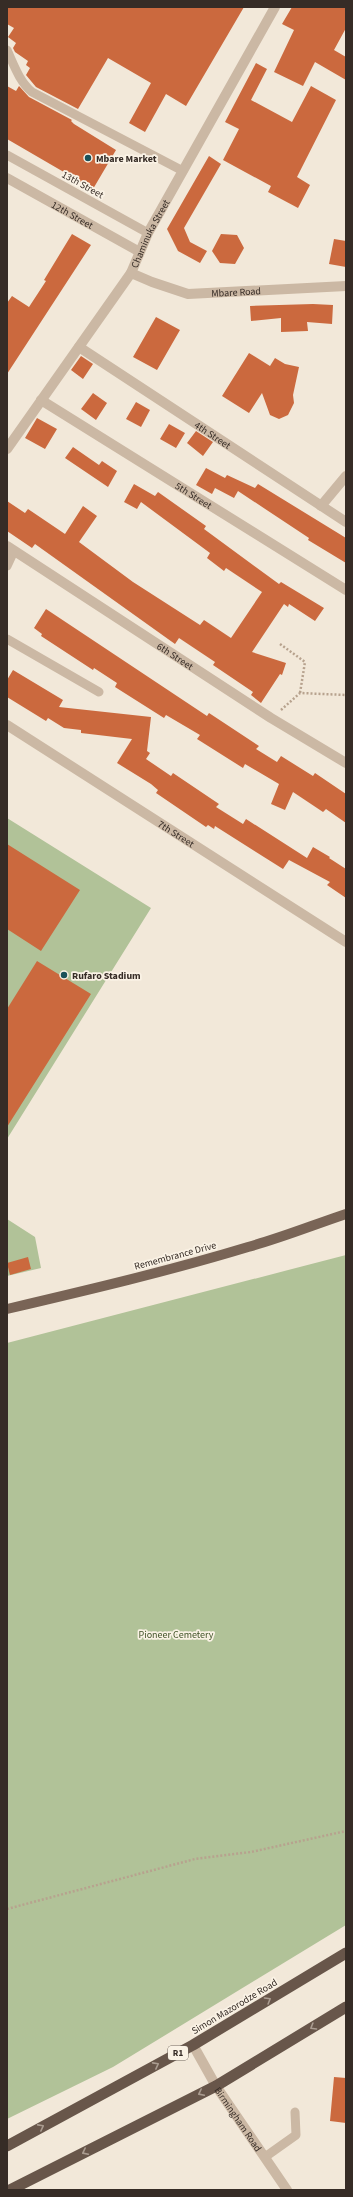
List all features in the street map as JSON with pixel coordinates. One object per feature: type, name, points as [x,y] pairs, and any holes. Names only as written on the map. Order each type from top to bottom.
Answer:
[{"type":"highway","name":"Simon Mazorodze Road","points":[[7,2146],[193,2045],[346,1953]]},
{"type":"highway","points":[[10,2190],[216,2086],[346,2007]]},
{"type":"main road","name":"Remembrance Drive","points":[[7,1309],[105,1286],[242,1249],[346,1214]]},
{"type":"street","name":"Chaminuka Street","points":[[7,449],[131,273],[138,251],[275,7]]},
{"type":"street","name":"12th Street","points":[[7,178],[138,251]]},
{"type":"street","name":"Mbare Road","points":[[131,273],[188,294],[346,286]]},
{"type":"street","name":"4th Street","points":[[79,347],[346,522]]},
{"type":"street","name":"5th Street","points":[[41,400],[346,590]]},
{"type":"street","points":[[321,506],[346,476]]},
{"type":"street","name":"6th Street","points":[[11,548],[271,718],[346,764]]},
{"type":"street","name":"7th Street","points":[[7,725],[346,942]]},
{"type":"street","name":"Birmingham Road","points":[[193,2045],[216,2086],[287,2190]]},
{"type":"lane","points":[[7,50],[19,76],[25,86],[32,92],[183,172]]},
{"type":"lane","name":"13th Street","points":[[7,155],[148,233]]},
{"type":"lane","points":[[7,566],[11,548]]},
{"type":"lane","points":[[7,639],[99,692]]},
{"type":"lane","points":[[265,2157],[296,2135],[295,2112]]},
{"type":"path","points":[[271,718],[300,693],[305,662],[280,644]]},
{"type":"path","points":[[300,693],[346,695]]},
{"type":"path","points":[[7,1908],[195,1859],[251,1852],[346,1832]]},
{"type":"green space","name":"Rufaro Stadium","points":[[7,818],[151,908],[7,1139]]},
{"type":"green space","points":[[7,1219],[35,1237],[41,1268],[7,1276]]},
{"type":"green space","name":"Pioneer Cemetery","points":[[346,1255],[346,1925],[113,2067],[7,2119],[7,1343]]},
{"type":"building","points":[[7,7],[244,7],[186,106],[166,94],[145,132],[129,123],[151,83],[108,58],[78,109],[36,87],[26,75],[30,68],[26,65],[28,61],[15,52],[13,48],[16,43],[8,37],[14,28],[7,24]]},
{"type":"building","points":[[292,7],[346,7],[346,28],[334,50],[346,57],[346,80],[315,62],[303,86],[274,72],[294,30],[282,24]]},
{"type":"building","points":[[256,63],[267,69],[251,100],[292,122],[311,86],[336,100],[297,177],[310,185],[298,208],[268,192],[271,186],[223,160],[239,129],[225,122]]},
{"type":"building","points":[[7,86],[16,91],[19,86],[29,97],[72,120],[71,121],[74,124],[116,150],[93,189],[7,139]]},
{"type":"building","points":[[209,156],[221,164],[184,228],[190,242],[207,251],[200,263],[178,251],[167,229]]},
{"type":"building","points":[[72,234],[91,245],[7,374],[7,303],[12,296],[29,307],[46,281],[44,280]]},
{"type":"building","points":[[221,234],[237,235],[244,248],[235,264],[220,263],[212,251]]},
{"type":"building","points":[[334,239],[346,241],[346,267],[329,264]]},
{"type":"building","points":[[313,304],[333,305],[332,324],[307,322],[308,331],[281,332],[281,318],[251,321],[250,306]]},
{"type":"building","points":[[156,317],[180,330],[157,370],[133,357]]},
{"type":"building","points":[[249,353],[270,366],[275,358],[285,364],[299,367],[293,395],[294,403],[288,415],[279,419],[270,415],[262,393],[249,413],[222,396]]},
{"type":"building","points":[[81,356],[93,364],[83,379],[71,370]]},
{"type":"building","points":[[93,393],[107,403],[96,420],[81,409]]},
{"type":"building","points":[[136,402],[150,410],[141,427],[126,419]]},
{"type":"building","points":[[37,418],[57,429],[45,449],[25,438]]},
{"type":"building","points":[[169,424],[185,433],[176,448],[160,439]]},
{"type":"building","points":[[196,431],[213,442],[203,456],[187,443]]},
{"type":"building","points":[[73,447],[99,465],[102,461],[117,471],[108,487],[65,458]]},
{"type":"building","points":[[206,468],[225,478],[227,475],[255,488],[258,484],[346,538],[346,563],[308,540],[309,538],[238,491],[234,498],[215,488],[212,494],[196,485]]},
{"type":"building","points":[[134,484],[155,496],[158,492],[206,526],[204,529],[279,584],[281,582],[324,608],[315,621],[289,604],[288,607],[284,604],[252,652],[286,663],[282,675],[280,674],[261,703],[251,695],[253,692],[213,665],[215,662],[179,638],[175,644],[35,544],[32,548],[7,531],[7,501],[25,513],[28,509],[65,534],[83,506],[97,516],[79,542],[133,582],[200,625],[204,620],[231,638],[262,592],[226,568],[224,571],[207,558],[210,553],[141,502],[137,509],[124,502]]},
{"type":"building","points":[[46,609],[207,716],[209,713],[259,746],[256,749],[277,762],[281,756],[313,776],[315,773],[346,794],[346,823],[326,809],[323,812],[293,792],[285,810],[271,804],[279,784],[245,764],[243,768],[197,739],[200,735],[166,715],[164,718],[115,687],[117,683],[94,668],[93,670],[41,636],[42,634],[34,628]]},
{"type":"building","points":[[13,670],[63,700],[59,707],[151,717],[147,751],[150,753],[146,759],[171,776],[173,773],[219,804],[216,807],[243,824],[246,819],[307,858],[313,847],[330,857],[329,858],[346,869],[346,898],[327,885],[330,882],[289,860],[283,869],[215,826],[214,829],[208,825],[206,827],[156,793],[158,790],[151,784],[117,763],[132,739],[81,733],[81,730],[64,728],[48,718],[46,721],[7,697],[7,680]]},
{"type":"building","points":[[7,844],[80,890],[41,951],[7,929]]},
{"type":"building","points":[[37,961],[91,994],[7,1127],[7,1009]]},
{"type":"building","points":[[28,1257],[31,1269],[10,1275],[7,1263]]},
{"type":"building","points":[[334,2077],[346,2078],[346,2123],[330,2121]]},
{"type":"place","name":"Mbare Market","points":[[88,158]]},
{"type":"place","name":"Rufaro Stadium","points":[[64,975]]}]
